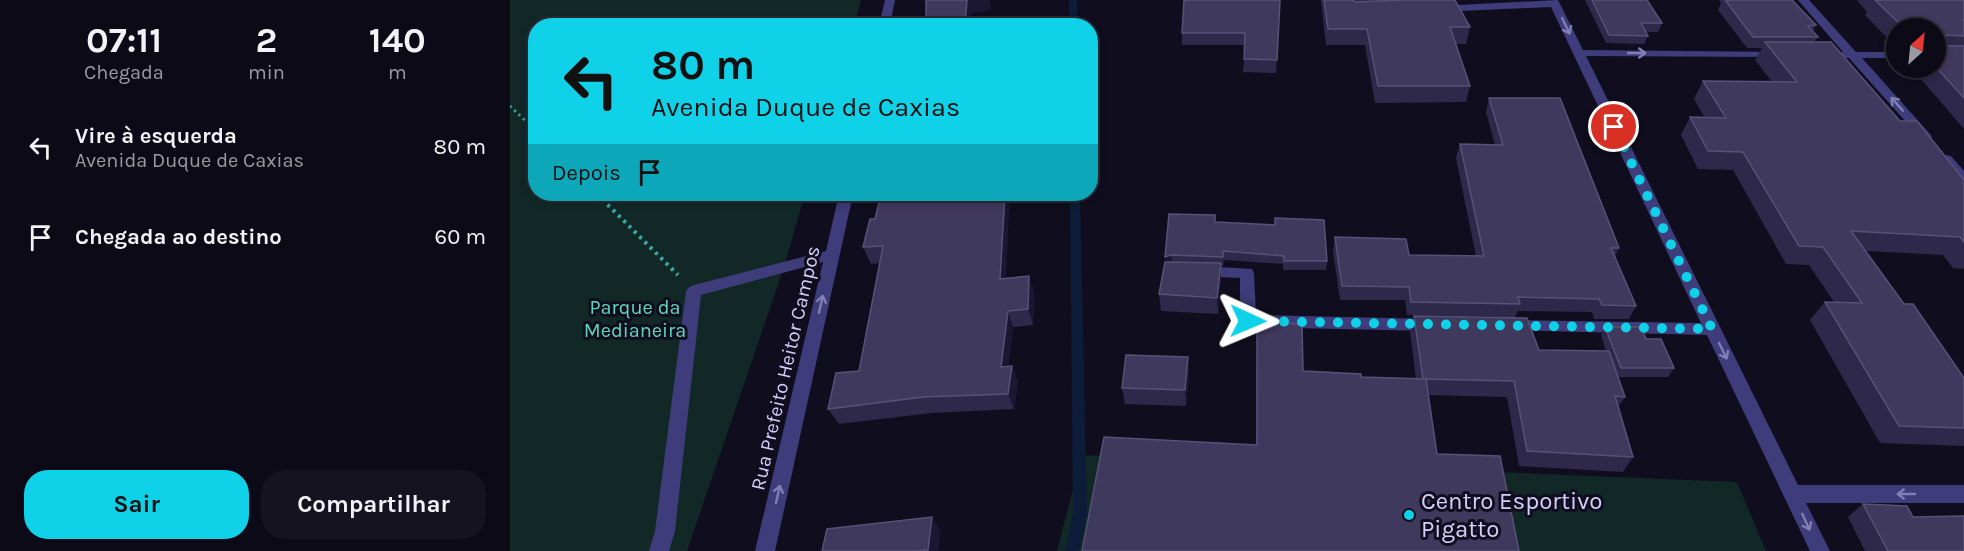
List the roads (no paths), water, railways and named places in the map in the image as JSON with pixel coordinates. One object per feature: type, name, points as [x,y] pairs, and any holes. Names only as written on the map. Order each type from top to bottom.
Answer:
[{"type":"street","points":[[886,18],[890,0]]},
{"type":"street","points":[[1803,0],[1964,179]]},
{"type":"street","points":[[1423,10],[1554,2],[1820,551]]},
{"type":"street","points":[[1578,53],[1886,55]]},
{"type":"street","name":"Rua Prefeito Heitor Campos","points":[[765,551],[844,201]]},
{"type":"street","points":[[659,551],[665,531],[694,291],[833,254]]},
{"type":"street","points":[[1183,272],[1247,273],[1248,321],[1452,325]]},
{"type":"street","points":[[1499,326],[1712,329]]},
{"type":"street","points":[[1793,494],[1964,494]]},
{"type":"waterway","points":[[1073,0],[1073,18]]},
{"type":"waterway","points":[[1072,551],[1080,514],[1075,201]]},
{"type":"place","name":"Centro Esportivo Pigatto","points":[[1409,515]]},
{"type":"park label","name":"Parque da Medianeira","points":[[635,318]]}]
